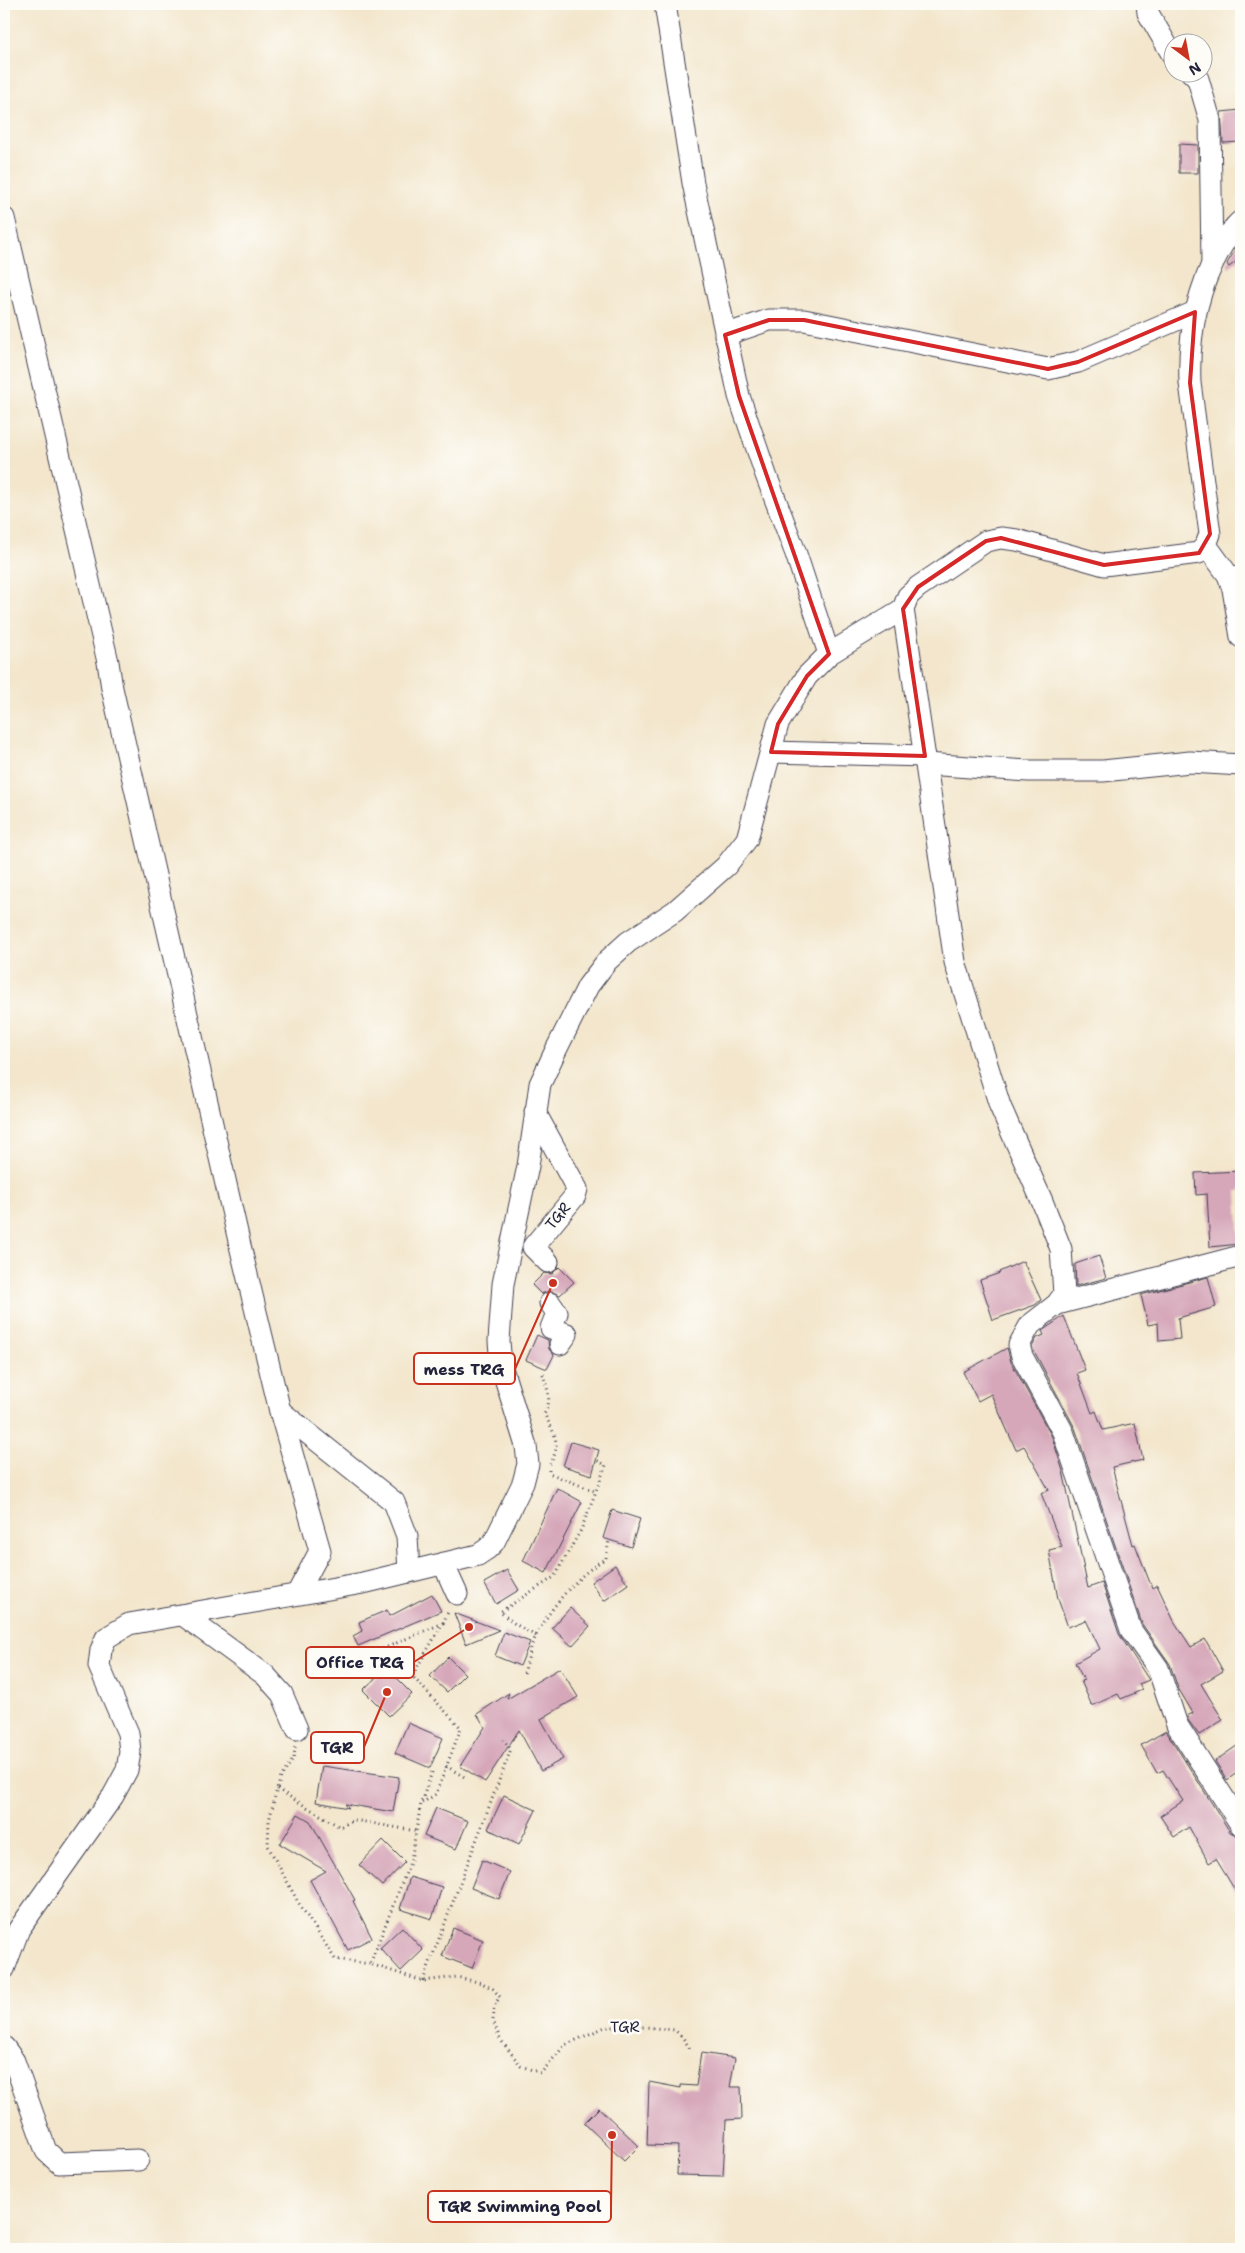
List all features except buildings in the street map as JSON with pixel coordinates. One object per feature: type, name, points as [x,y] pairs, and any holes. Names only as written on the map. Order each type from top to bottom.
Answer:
[{"type":"street","points":[[665,4],[693,183],[725,335],[740,396],[829,654]]},
{"type":"street","points":[[1146,4],[1148,13],[1162,37]]},
{"type":"street","points":[[1199,82],[1210,120],[1212,264]]},
{"type":"street","points":[[4,218],[108,662],[112,688],[171,948],[280,1411],[320,1551],[297,1594]]},
{"type":"street","points":[[1241,221],[1225,241],[1212,264],[1195,312],[1189,359],[1190,383],[1210,534],[1206,545],[1199,553],[1104,565],[1017,540],[1001,538],[986,541],[918,587],[908,596],[904,609],[955,962],[1000,1106],[1046,1209],[1061,1249],[1064,1294],[1057,1304],[1030,1325],[1019,1345],[1022,1356],[1063,1432],[1131,1630],[1158,1668],[1177,1725],[1241,1825]]},
{"type":"street","points":[[725,335],[769,320],[804,320],[1048,369],[1078,362],[1195,312]]},
{"type":"street","points":[[1206,545],[1228,575],[1233,589],[1241,637]]},
{"type":"street","points":[[4,1969],[19,1929],[113,1796],[127,1770],[130,1752],[128,1733],[99,1666],[100,1650],[106,1638],[129,1624],[363,1583],[409,1572],[478,1554],[487,1550],[494,1542],[523,1483],[528,1464],[526,1446],[513,1398],[501,1365],[499,1341],[503,1284],[528,1166],[540,1084],[588,986],[602,967],[628,942],[675,911],[738,854],[747,839],[778,724],[807,676],[829,654],[904,609]]},
{"type":"street","points":[[770,752],[925,760],[1028,771],[1103,770],[1190,762],[1241,765]]},
{"type":"street","name":"TGR","points":[[535,1112],[577,1189],[575,1196],[533,1247],[548,1262]]},
{"type":"street","points":[[1057,1304],[1241,1256]]},
{"type":"street","points":[[550,1303],[557,1313],[551,1328],[567,1334],[560,1344]]},
{"type":"street","points":[[280,1411],[394,1502],[406,1536],[409,1572]]},
{"type":"street","points":[[442,1563],[456,1594]]},
{"type":"street","points":[[182,1615],[265,1675],[282,1694],[297,1729]]},
{"type":"street","points":[[4,2047],[14,2061],[46,2151],[52,2158],[60,2163],[138,2160]]},
{"type":"path","points":[[543,1374],[549,1393],[548,1408],[544,1414],[556,1436],[554,1456],[549,1465],[549,1473],[597,1492]]},
{"type":"path","points":[[536,1636],[515,1624],[500,1612],[554,1577],[581,1530],[597,1492],[606,1465],[596,1460]]},
{"type":"path","points":[[524,1673],[536,1636],[552,1611],[587,1570],[606,1558],[610,1540]]},
{"type":"path","points":[[378,1650],[444,1623],[412,1676],[461,1728],[436,1794],[422,1803]]},
{"type":"path","name":"TGR","points":[[297,1729],[294,1758],[281,1777],[277,1789],[270,1821],[268,1846],[298,1902],[336,1959],[370,1964],[423,1980],[457,1976],[493,1988],[500,1997],[495,2004],[493,2020],[500,2039],[521,2066],[541,2073],[565,2045],[605,2027],[646,2027],[675,2030],[690,2049]]},
{"type":"path","points":[[423,1980],[511,1749],[503,1740]]},
{"type":"path","points":[[446,1766],[466,1778]]},
{"type":"path","points":[[370,1964],[411,1860],[422,1803],[432,1772]]},
{"type":"path","points":[[277,1789],[340,1826],[354,1820],[416,1832]]},
{"type":"highlighted area","points":[[1195,312],[1190,383],[1210,534],[1199,553],[1104,565],[1001,538],[986,541],[918,587],[903,609],[925,756],[771,752],[778,724],[807,676],[829,654],[739,396],[725,335],[769,320],[804,320],[1048,369],[1078,362]]},
{"type":"place","name":"mess TRG","points":[[553,1283]]},
{"type":"place","name":"Office TRG","points":[[469,1627]]},
{"type":"place","name":"TGR","points":[[387,1692]]},
{"type":"place","name":"TGR Swimming Pool","points":[[612,2135]]}]
